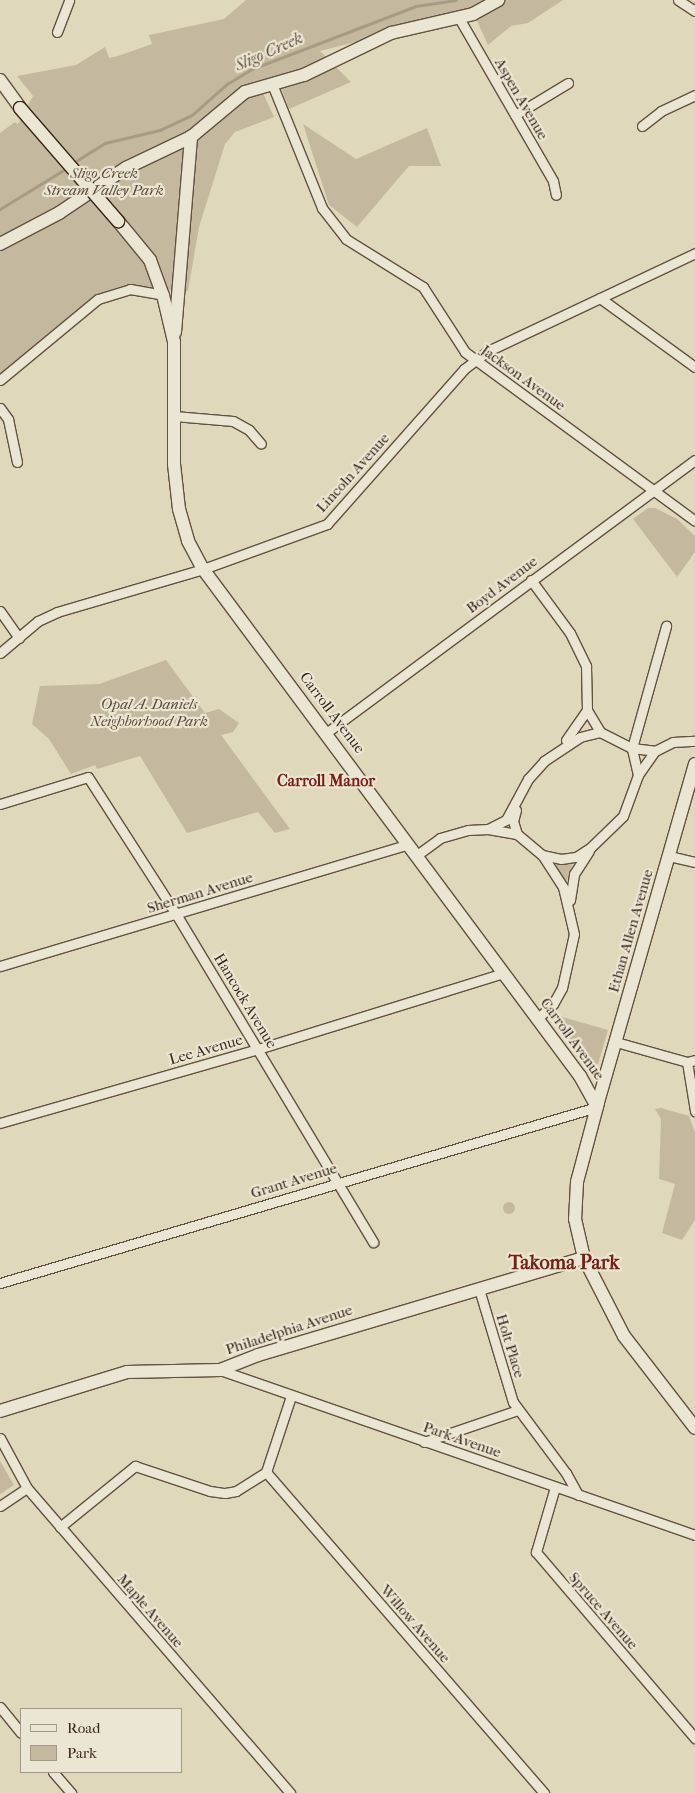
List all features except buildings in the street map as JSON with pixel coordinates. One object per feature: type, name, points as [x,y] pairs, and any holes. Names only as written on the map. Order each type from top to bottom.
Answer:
[{"type":"main road","points":[[0,244],[59,213],[126,168],[191,137],[245,92],[304,75],[390,33],[459,18],[498,0]]},
{"type":"main road","name":"Carroll Avenue","points":[[0,80],[20,108],[150,260],[163,294],[174,342],[174,416],[179,510],[188,540],[203,569],[580,1076],[597,1108]]},
{"type":"main road","points":[[174,342],[191,137]]},
{"type":"main road","name":"Ethan Allen Avenue","points":[[597,1108],[695,764]]},
{"type":"main road","points":[[597,1108],[577,1182],[575,1219],[584,1258],[624,1336],[695,1428]]},
{"type":"main road","name":"Philadelphia Avenue","points":[[0,1411],[127,1372],[220,1370],[258,1355],[584,1258]]},
{"type":"street","points":[[57,32],[69,0]]},
{"type":"street","points":[[678,0],[695,11]]},
{"type":"street","name":"Aspen Avenue","points":[[459,18],[553,181],[556,195]]},
{"type":"street","points":[[515,115],[568,83]]},
{"type":"street","name":"Jackson Avenue","points":[[272,84],[322,208],[332,224],[346,238],[423,287],[465,352],[695,521]]},
{"type":"street","points":[[642,126],[661,111],[695,96]]},
{"type":"street","name":"Lincoln Avenue","points":[[0,653],[38,621],[56,612],[203,569],[327,524],[464,369],[488,351],[695,253]]},
{"type":"street","points":[[0,380],[98,299],[130,289],[163,294]]},
{"type":"street","points":[[600,298],[695,367]]},
{"type":"street","points":[[0,408],[8,419],[17,462]]},
{"type":"street","points":[[174,416],[233,421],[249,430],[261,444]]},
{"type":"street","name":"Boyd Avenue","points":[[326,733],[695,460]]},
{"type":"street","points":[[531,580],[570,633],[586,666],[588,710],[600,732],[629,746],[655,751]]},
{"type":"street","points":[[0,611],[19,638]]},
{"type":"street","points":[[638,775],[629,746],[666,626]]},
{"type":"street","points":[[488,829],[506,820],[528,779],[562,746],[588,710]]},
{"type":"street","points":[[562,746],[580,736],[600,732]]},
{"type":"street","points":[[542,855],[561,859],[576,857],[590,848],[623,816],[638,775],[655,751],[673,742],[695,741]]},
{"type":"street","name":"Hancock Avenue","points":[[0,804],[88,777],[176,914],[339,1182],[373,1242]]},
{"type":"street","points":[[517,802],[513,821],[518,834],[542,855],[563,887],[570,904],[574,934],[571,959],[562,988],[553,1004],[537,1019]]},
{"type":"street","points":[[417,855],[440,838],[468,830],[488,829],[518,834]]},
{"type":"street","name":"Sherman Avenue","points":[[0,966],[408,844]]},
{"type":"street","points":[[570,904],[574,874],[590,848]]},
{"type":"street","points":[[669,856],[695,862]]},
{"type":"street","name":"Lee Avenue","points":[[0,1122],[258,1049],[504,973]]},
{"type":"street","points":[[616,1042],[691,1061],[695,1111]]},
{"type":"street","name":"Grant Avenue","points":[[0,1283],[339,1182],[597,1108]]},
{"type":"street","name":"Holt Place","points":[[479,1289],[513,1402],[566,1473],[578,1495]]},
{"type":"street","name":"Park Avenue","points":[[220,1370],[695,1535]]},
{"type":"street","points":[[60,1527],[135,1466],[225,1493],[236,1491],[266,1472],[291,1396]]},
{"type":"street","points":[[423,1442],[518,1410]]},
{"type":"street","name":"Maple Avenue","points":[[0,1438],[27,1488],[290,1793]]},
{"type":"street","name":"Willow Avenue","points":[[266,1472],[544,1793]]},
{"type":"street","name":"Spruce Avenue","points":[[555,1487],[536,1552],[695,1738]]},
{"type":"street","points":[[0,1506],[27,1488]]},
{"type":"street","points":[[0,1707],[20,1732]]},
{"type":"street","points":[[54,1773],[67,1792]]},
{"type":"green space","name":"Sligo Creek Stream Valley Park","points":[[246,0],[563,0],[528,23],[511,26],[488,45],[473,12],[320,51],[351,82],[289,109],[280,85],[263,93],[274,117],[235,132],[225,144],[199,227],[188,291],[124,287],[100,297],[0,380],[0,133],[15,122],[18,124],[33,96],[17,76],[76,65],[105,47],[109,58],[118,56],[152,44],[149,35],[224,19]]},
{"type":"green space","points":[[303,124],[356,159],[427,128],[441,166],[409,166],[357,227],[329,205]]},
{"type":"green space","points":[[648,508],[655,508],[677,519],[695,536],[695,552],[677,577],[633,519]]},
{"type":"green space","name":"Opal A. Daniels Neighborhood Park","points":[[166,660],[205,713],[219,709],[239,723],[233,732],[221,735],[290,829],[275,833],[258,812],[187,833],[140,756],[97,769],[95,765],[71,774],[49,739],[32,724],[40,686],[99,684]]},
{"type":"green space","points":[[555,862],[573,862],[567,881],[562,881]]},
{"type":"green space","points":[[555,1015],[608,1030],[598,1064],[590,1064],[575,1041],[570,1039],[553,1018]]},
{"type":"green space","points":[[661,1108],[689,1116],[695,1133],[695,1220],[682,1240],[662,1233],[675,1184],[659,1179],[661,1119],[655,1109]]},
{"type":"green space","points":[[511,1202],[514,1203],[514,1213],[507,1214],[504,1213],[503,1206],[504,1203]]},
{"type":"green space","points":[[0,1461],[14,1485],[0,1494]]},
{"type":"waterway","name":"Sligo Creek","points":[[73,163],[105,143],[160,130],[192,115],[227,84],[252,69],[416,6],[456,0]]},
{"type":"waterway","name":"Sligo Creek","points":[[0,209],[67,168]]},
{"type":"district","name":"Carroll Manor","points":[[326,781]]},
{"type":"district","name":"Takoma Park","points":[[564,1262]]}]
